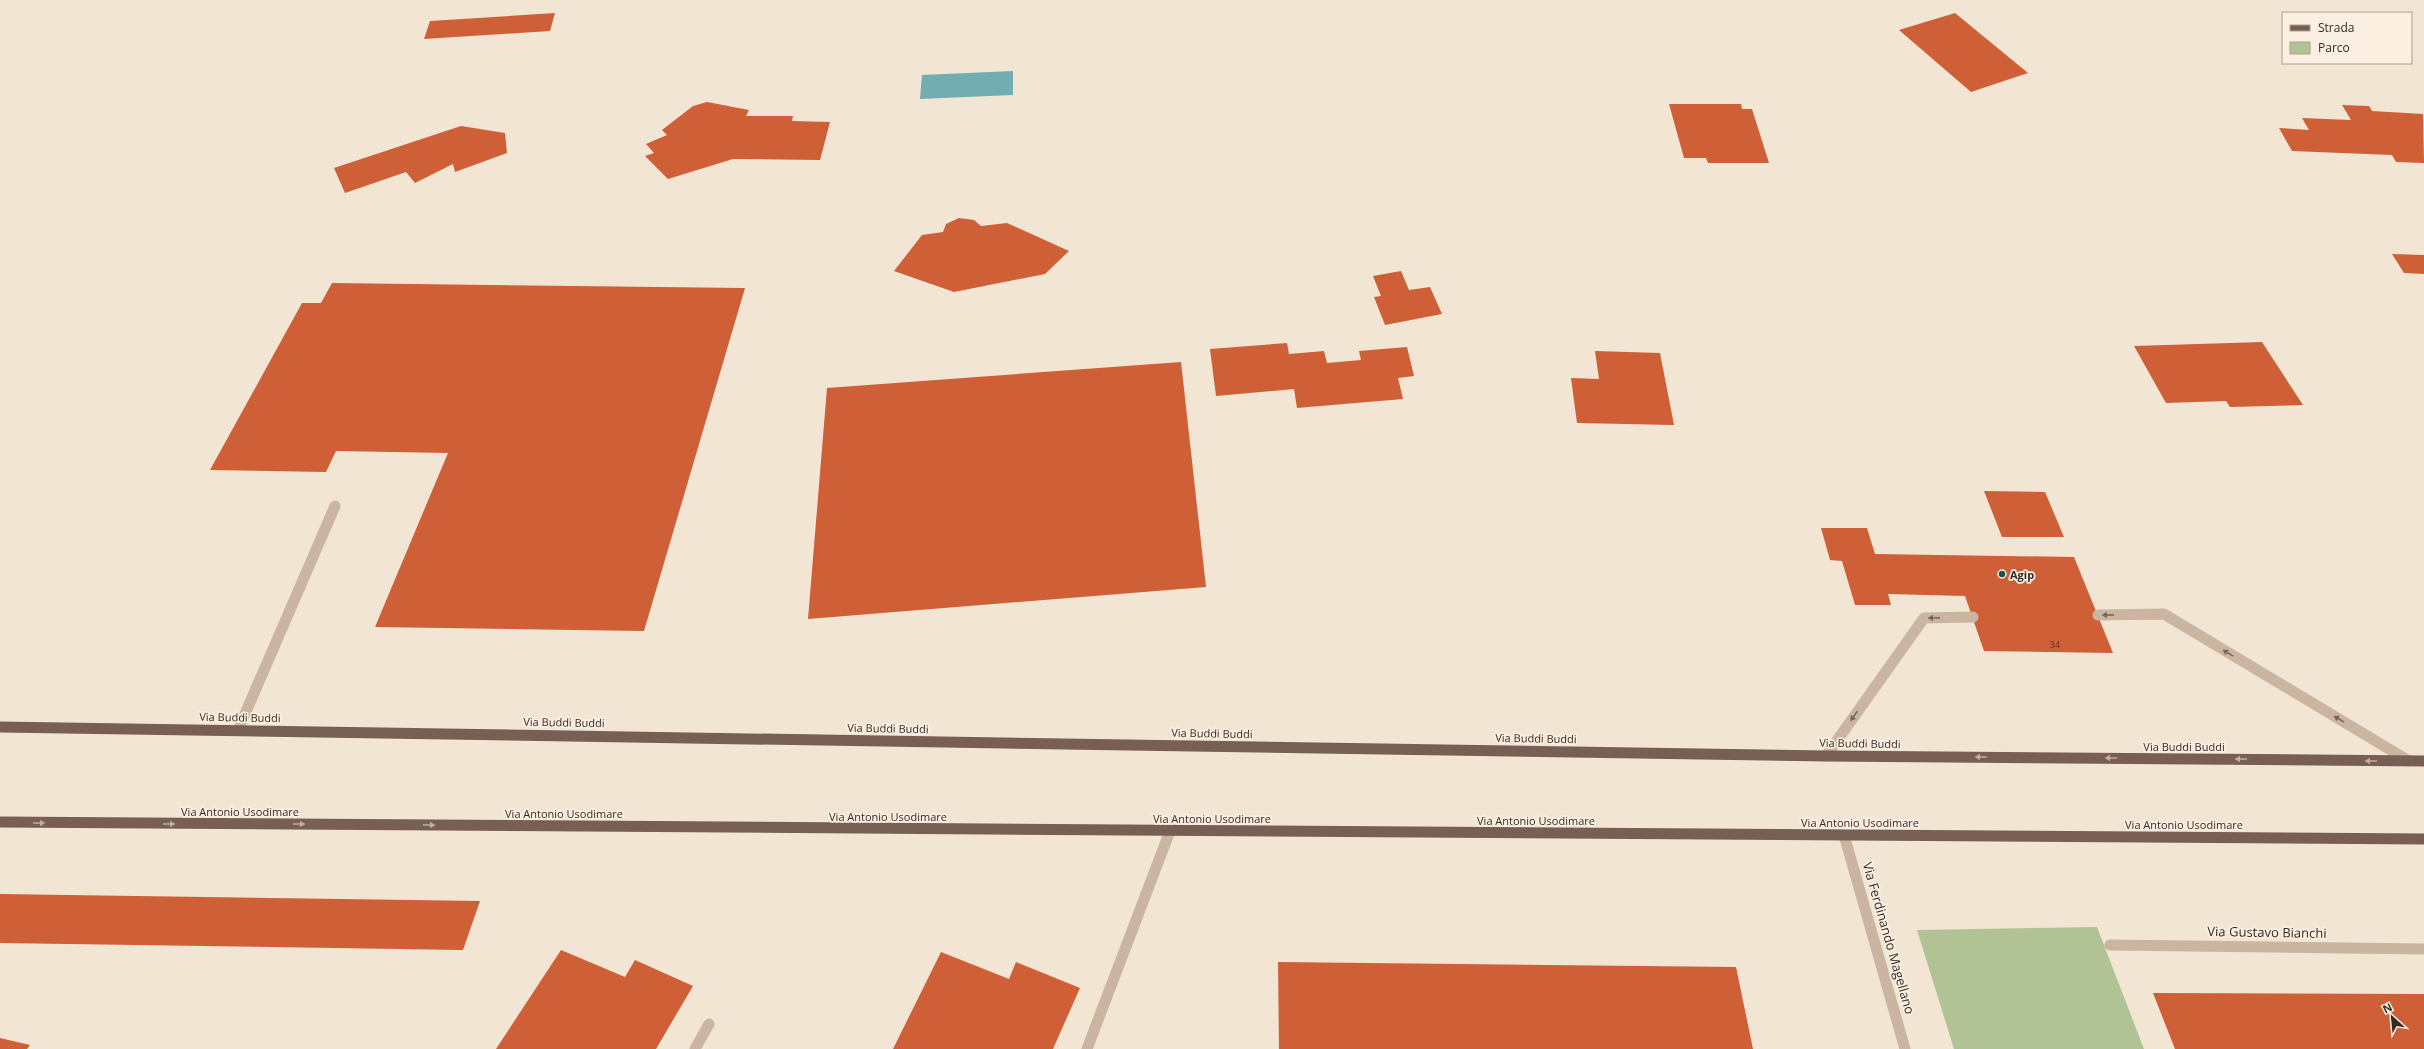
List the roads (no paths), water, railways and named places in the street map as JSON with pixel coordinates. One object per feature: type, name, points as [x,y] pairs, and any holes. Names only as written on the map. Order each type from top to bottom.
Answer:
[{"type":"main road","name":"Via Buddi Buddi","points":[[0,726],[1826,756],[2424,761]]},
{"type":"main road","name":"Via Antonio Usodimare","points":[[0,822],[2424,839]]},
{"type":"street","points":[[238,730],[336,506]]},
{"type":"street","points":[[2098,615],[2164,614],[2409,761]]},
{"type":"street","points":[[1826,756],[1924,618],[1973,617]]},
{"type":"street","points":[[1087,1049],[1170,831]]},
{"type":"street","name":"Via Ferdinando Magellano","points":[[1844,835],[1905,1049]]},
{"type":"street","name":"Via Gustavo Bianchi","points":[[2110,945],[2424,949]]},
{"type":"street","points":[[695,1049],[709,1024]]},
{"type":"water","points":[[1013,71],[1013,95],[920,99],[922,75]]},
{"type":"place","name":"Agip","points":[[2002,574]]}]
